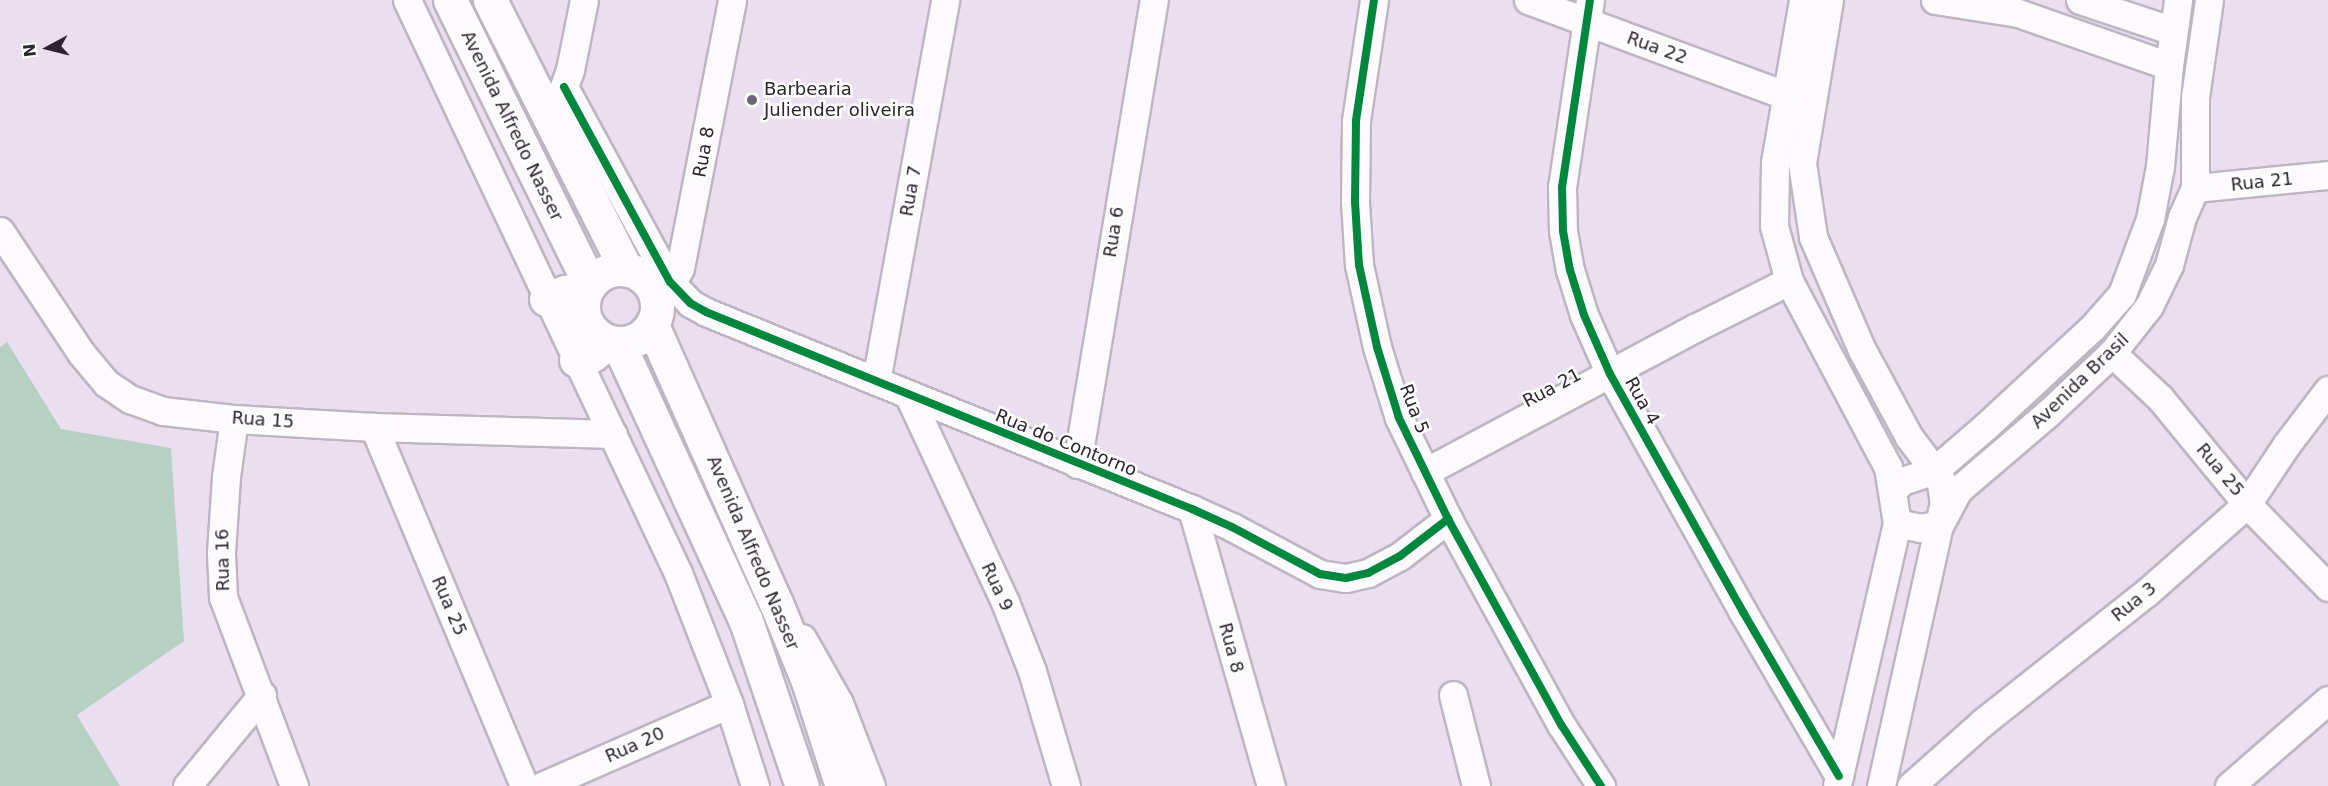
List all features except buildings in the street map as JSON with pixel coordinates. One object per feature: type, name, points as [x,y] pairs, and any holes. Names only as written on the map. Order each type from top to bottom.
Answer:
[{"type":"main road","name":"Avenida Alfredo Nasser","points":[[450,0],[588,287]]},
{"type":"main road","name":"Avenida Alfredo Nasser","points":[[490,0],[555,99],[626,269]]},
{"type":"main road","points":[[576,360],[592,356],[613,343],[631,342],[643,335],[652,325],[662,286],[626,269],[612,269],[600,274],[588,287],[583,302],[584,315],[589,326],[613,343]]},
{"type":"main road","points":[[546,299],[588,287]]},
{"type":"main road","name":"Avenida Alfredo Nasser","points":[[652,325],[776,603],[808,681],[842,786]]},
{"type":"main road","name":"Avenida Alfredo Nasser","points":[[613,343],[746,621],[796,779]]},
{"type":"street","points":[[407,0],[546,299],[678,573],[729,704],[755,786]]},
{"type":"street","points":[[555,99],[584,0]]},
{"type":"street","name":"Rua 8","points":[[662,286],[680,267],[690,226],[732,0]]},
{"type":"street","name":"Rua 7","points":[[876,381],[945,0]]},
{"type":"street","name":"Rua 6","points":[[1077,464],[1154,0]]},
{"type":"street","name":"Rua 5","points":[[1374,0],[1356,121],[1354,202],[1359,265],[1377,347],[1399,418],[1448,519],[1562,726],[1601,786]]},
{"type":"street","name":"Rua 22","points":[[1528,0],[1588,11],[1785,95]]},
{"type":"street","points":[[1803,0],[1775,162],[1774,226],[1789,281],[1888,467],[1897,523],[1838,781]]},
{"type":"street","name":"Avenida Brasil","points":[[1829,0],[1802,163],[1807,210],[1822,262],[1862,350],[1909,437],[1935,470],[1943,491],[1944,502],[1881,786]]},
{"type":"street","points":[[1935,0],[2018,13],[2169,66]]},
{"type":"street","points":[[2080,0],[2173,31]]},
{"type":"street","name":"Avenida Brasil","points":[[1893,490],[1902,481],[1935,470],[2027,390],[2092,328],[2122,294],[2150,219],[2160,166],[2169,66],[2178,0]]},
{"type":"street","name":"Avenida Brasil","points":[[1940,524],[1958,490],[2047,414],[2112,353],[2149,306],[2169,265],[2182,217],[2195,188],[2195,97],[2209,0]]},
{"type":"street","name":"Rua 4","points":[[1588,11],[1562,187],[1563,231],[1570,270],[1584,315],[1610,374],[1838,781]]},
{"type":"street","name":"Rua do Contorno","points":[[555,99],[662,286],[706,312],[1192,509],[1232,527],[1320,574],[1346,578],[1368,573],[1400,556],[1448,519]]},
{"type":"street","points":[[1775,162],[1802,163]]},
{"type":"street","name":"Rua 21","points":[[2195,188],[2328,175]]},
{"type":"street","name":"Rua 15","points":[[0,231],[81,353],[106,383],[130,399],[163,411],[234,419],[374,427],[613,434]]},
{"type":"street","name":"Rua 21","points":[[1425,472],[1789,281]]},
{"type":"street","points":[[2122,294],[2149,306]]},
{"type":"street","name":"Rua 25","points":[[2112,353],[2160,398],[2247,504],[2328,587]]},
{"type":"street","name":"Rua 3","points":[[1911,786],[1983,722],[2146,594],[2247,504],[2287,444],[2328,390]]},
{"type":"street","name":"Rua 9","points":[[909,396],[1005,602],[1032,671],[1066,786]]},
{"type":"street","name":"Rua 16","points":[[234,419],[226,477],[220,578],[232,626],[262,695],[294,786]]},
{"type":"street","name":"Rua 25","points":[[374,427],[524,786]]},
{"type":"street","name":"Rua 8","points":[[1192,509],[1271,786]]},
{"type":"street","points":[[1897,523],[1920,528],[1940,524]]},
{"type":"street","points":[[776,603],[812,651],[839,703],[871,786]]},
{"type":"street","points":[[187,786],[262,695]]},
{"type":"street","points":[[1452,695],[1476,786]]},
{"type":"street","points":[[2229,786],[2328,700]]},
{"type":"street","name":"Rua 20","points":[[542,786],[729,704]]},
{"type":"green space","points":[[7,342],[61,429],[171,448],[184,641],[77,715],[120,786],[0,786],[0,347]]},
{"type":"cycle path","points":[[1374,0],[1356,121],[1355,202],[1359,265],[1377,347],[1399,418],[1448,519],[1562,726],[1601,786]]},
{"type":"cycle path","points":[[1590,0],[1562,187],[1563,231],[1570,270],[1584,315],[1610,374],[1743,612],[1839,776]]},
{"type":"cycle path","points":[[564,87],[670,282],[690,303],[706,312],[1192,509],[1232,527],[1320,574],[1346,578],[1368,573],[1400,556],[1448,519]]},
{"type":"place","name":"Barbearia Juliender oliveira","points":[[752,100]]}]
